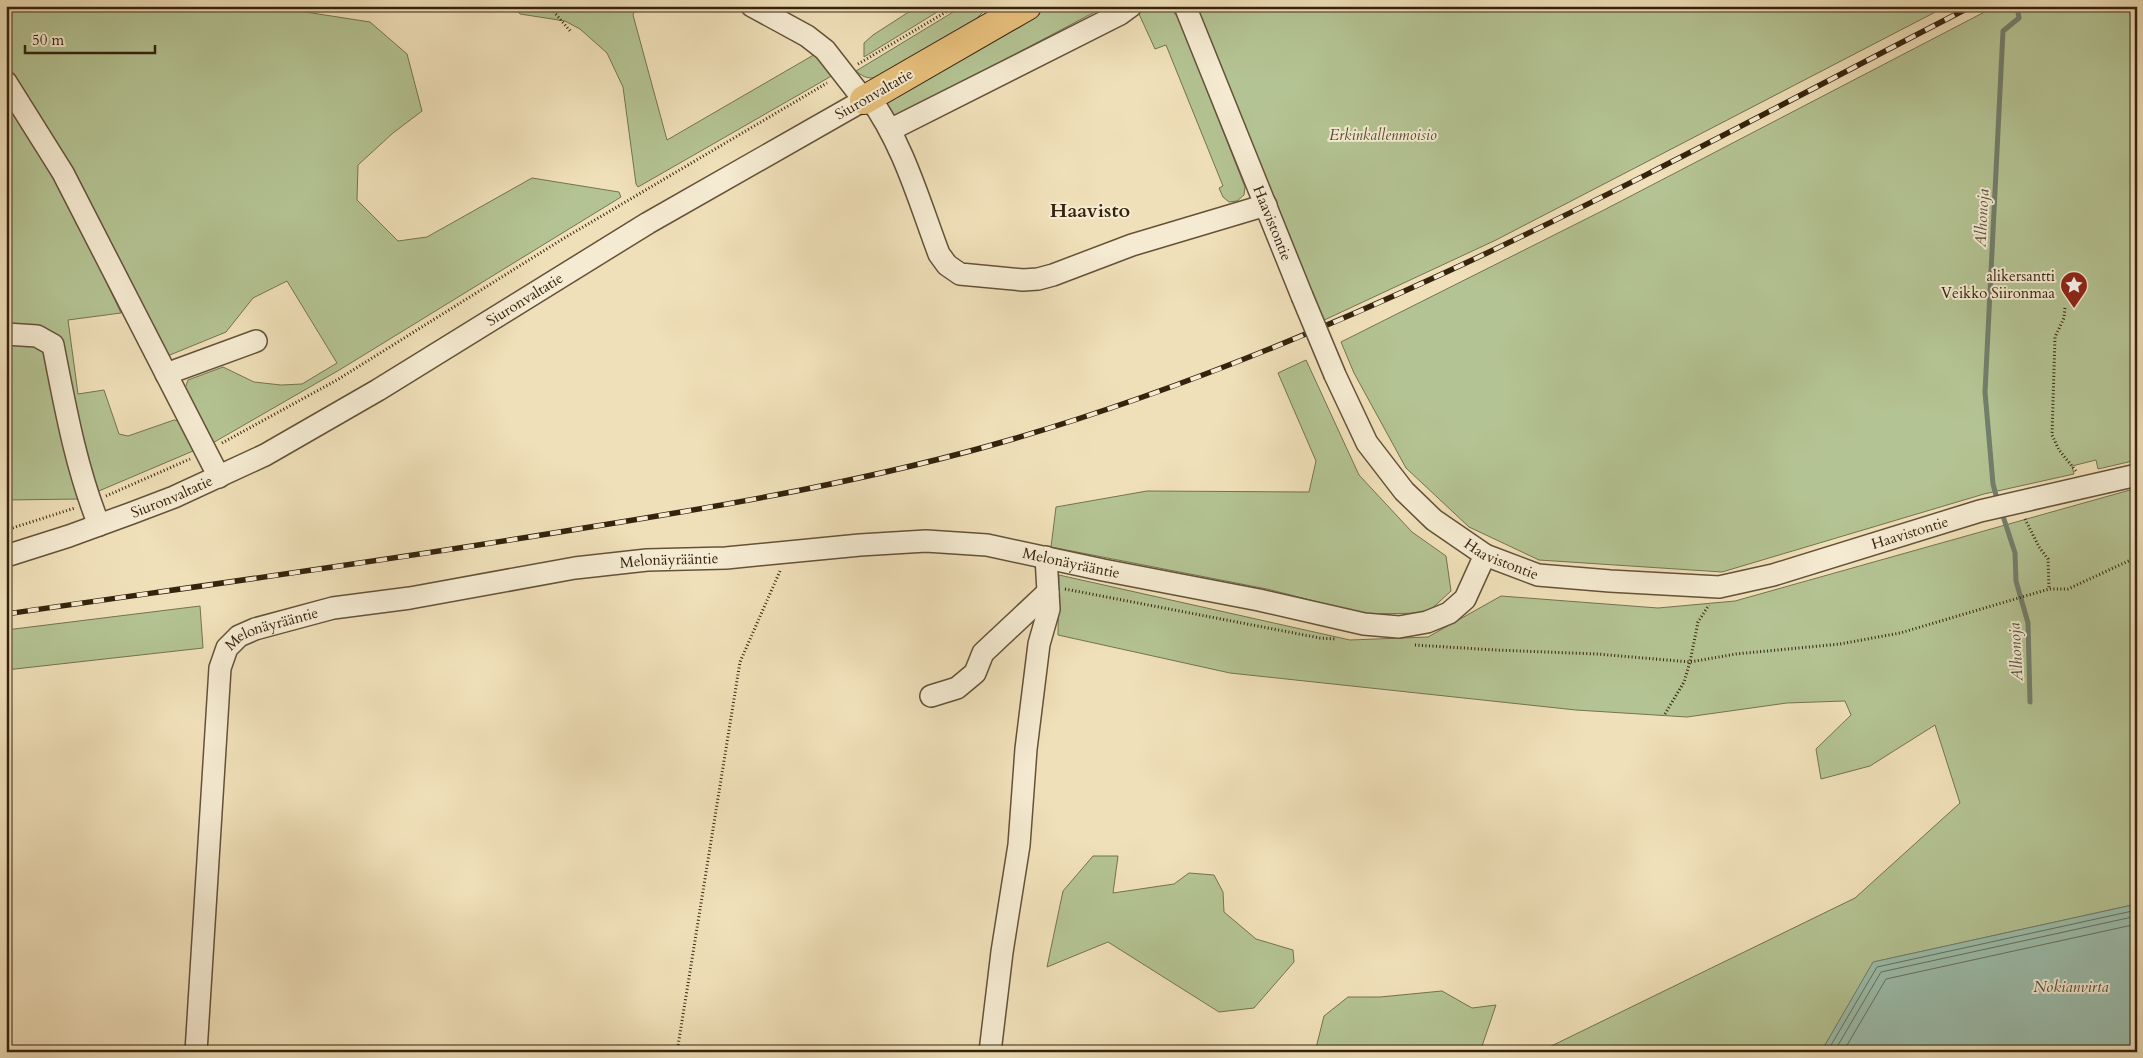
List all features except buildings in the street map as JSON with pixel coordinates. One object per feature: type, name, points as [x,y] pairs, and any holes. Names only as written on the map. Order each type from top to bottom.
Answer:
[{"type":"main road","name":"Siuronvaltatie","points":[[866,99],[1028,6]]},
{"type":"street","points":[[752,6],[806,36],[825,50],[866,99],[890,130],[939,254],[947,265],[960,274],[1023,280],[1038,279],[1132,245],[1266,205]]},
{"type":"street","points":[[890,130],[1120,14],[1131,6]]},
{"type":"street","name":"Haavistontie","points":[[1185,6],[1302,296],[1335,375],[1367,443],[1404,491],[1434,520],[1485,554],[1538,575],[1719,587],[1773,575],[1980,511],[2137,475]]},
{"type":"street","points":[[6,82],[63,173],[219,477]]},
{"type":"street","name":"Siuronvaltatie","points":[[6,556],[99,525],[174,497],[264,455],[378,390],[648,223],[866,99]]},
{"type":"street","points":[[6,334],[37,336],[53,345],[68,424],[90,503],[99,525]]},
{"type":"street","points":[[166,374],[256,341]]},
{"type":"street","name":"Melonäyrääntie","points":[[196,1052],[220,668],[227,648],[238,636],[256,628],[333,608],[410,598],[575,568],[647,560],[726,558],[926,541],[986,545],[1259,600],[1364,624],[1399,627],[1427,622],[1450,613],[1464,599],[1485,554]]},
{"type":"street","points":[[990,1052],[1002,952],[1019,845],[1026,749],[1039,644],[1050,609],[1046,556]]},
{"type":"street","points":[[931,696],[957,688],[975,674],[983,653],[1047,589]]},
{"type":"path","points":[[549,6],[571,32]]},
{"type":"path","points":[[6,530],[90,503],[206,452],[337,380],[561,240],[956,6]]},
{"type":"path","points":[[2065,308],[2064,318],[2056,337],[2052,435],[2059,450],[2089,487]]},
{"type":"path","points":[[2021,502],[2026,524],[2048,559],[2049,588]]},
{"type":"path","points":[[677,1052],[740,662],[788,552]]},
{"type":"path","points":[[1495,650],[1596,654],[1690,662],[1736,654],[1840,644],[1900,633],[2041,592],[2049,588],[2068,589],[2137,557]]},
{"type":"path","points":[[1665,714],[1684,682],[1698,622],[1719,587]]},
{"type":"path","points":[[1047,589],[1320,638]]},
{"type":"green space","points":[[6,6],[298,6],[299,11],[370,22],[407,54],[422,111],[393,133],[358,165],[357,200],[398,241],[427,237],[532,178],[619,192],[621,197],[341,369],[211,444],[183,394],[188,380],[223,367],[254,382],[281,385],[302,384],[337,363],[287,281],[253,298],[226,332],[165,357],[69,168],[6,62]]},
{"type":"green space","points":[[513,6],[636,6],[633,15],[667,140],[817,53],[835,74],[638,187],[636,184],[623,87],[607,53],[580,29],[565,21],[520,14]]},
{"type":"green space","points":[[918,6],[947,6],[864,57],[864,43],[873,35]]},
{"type":"green space","points":[[963,6],[989,6],[970,25],[880,77],[867,77],[856,71]]},
{"type":"green space","points":[[1044,6],[1106,6],[891,120],[878,102]]},
{"type":"green space","points":[[1145,6],[1168,8],[1179,19],[1245,187],[1244,195],[1237,201],[1229,202],[1223,197],[1219,188],[1223,186],[1166,45],[1155,49],[1139,14],[1141,8]]},
{"type":"green space","name":"Erkinkallenmoisio","points":[[1193,6],[1947,6],[1496,240],[1320,322]]},
{"type":"green space","points":[[1996,6],[2137,6],[2137,460],[2098,469],[2096,460],[2072,466],[2074,474],[1984,494],[1722,572],[1539,560],[1469,527],[1406,468],[1354,373],[1341,342],[1602,211]]},
{"type":"green space","points":[[6,95],[56,176],[121,313],[68,320],[78,394],[104,390],[119,434],[128,436],[174,420],[182,422],[195,447],[193,451],[80,499],[6,500]]},
{"type":"green space","points":[[1306,360],[1359,475],[1412,532],[1446,556],[1451,591],[1427,613],[1365,614],[1267,589],[1051,547],[1056,507],[1147,491],[1309,492],[1316,461],[1278,373]]},
{"type":"green space","points":[[2137,488],[2137,904],[1874,962],[1821,1052],[1539,1052],[1855,898],[1960,803],[1935,725],[1870,766],[1821,779],[1816,749],[1851,715],[1845,701],[1787,703],[1687,717],[1576,710],[1230,673],[1058,635],[1059,575],[1350,640],[1428,637],[1501,596],[1658,608],[1735,601]]},
{"type":"green space","points":[[200,606],[203,648],[6,670],[6,630]]},
{"type":"green space","points":[[1093,856],[1118,856],[1113,893],[1174,884],[1189,873],[1214,875],[1223,892],[1224,912],[1256,939],[1293,950],[1294,962],[1254,1008],[1219,1012],[1108,942],[1047,967],[1063,891]]},
{"type":"green space","points":[[1442,991],[1472,1008],[1496,1005],[1480,1052],[1315,1052],[1324,1016],[1348,997],[1380,997]]},
{"type":"water","name":"Nokianvirta","points":[[2137,904],[2137,1052],[1821,1052],[1873,962]]},
{"type":"waterway","name":"Alhonoja","points":[[1997,499],[1993,484],[1985,392],[2003,31],[2019,18],[2017,6]]},
{"type":"waterway","name":"Alhonoja","points":[[2002,513],[2015,553],[2016,581],[2028,623],[2030,702]]},
{"type":"railway","points":[[6,614],[295,573],[692,510],[854,479],[960,454],[1013,439],[1138,399],[1262,352],[1383,301],[1621,188],[1972,6]]},
{"type":"place","name":"alikersantti Veikko Siironmaa","points":[[2074,309]]},
{"type":"district","name":"Haavisto","points":[[1090,210]]}]
